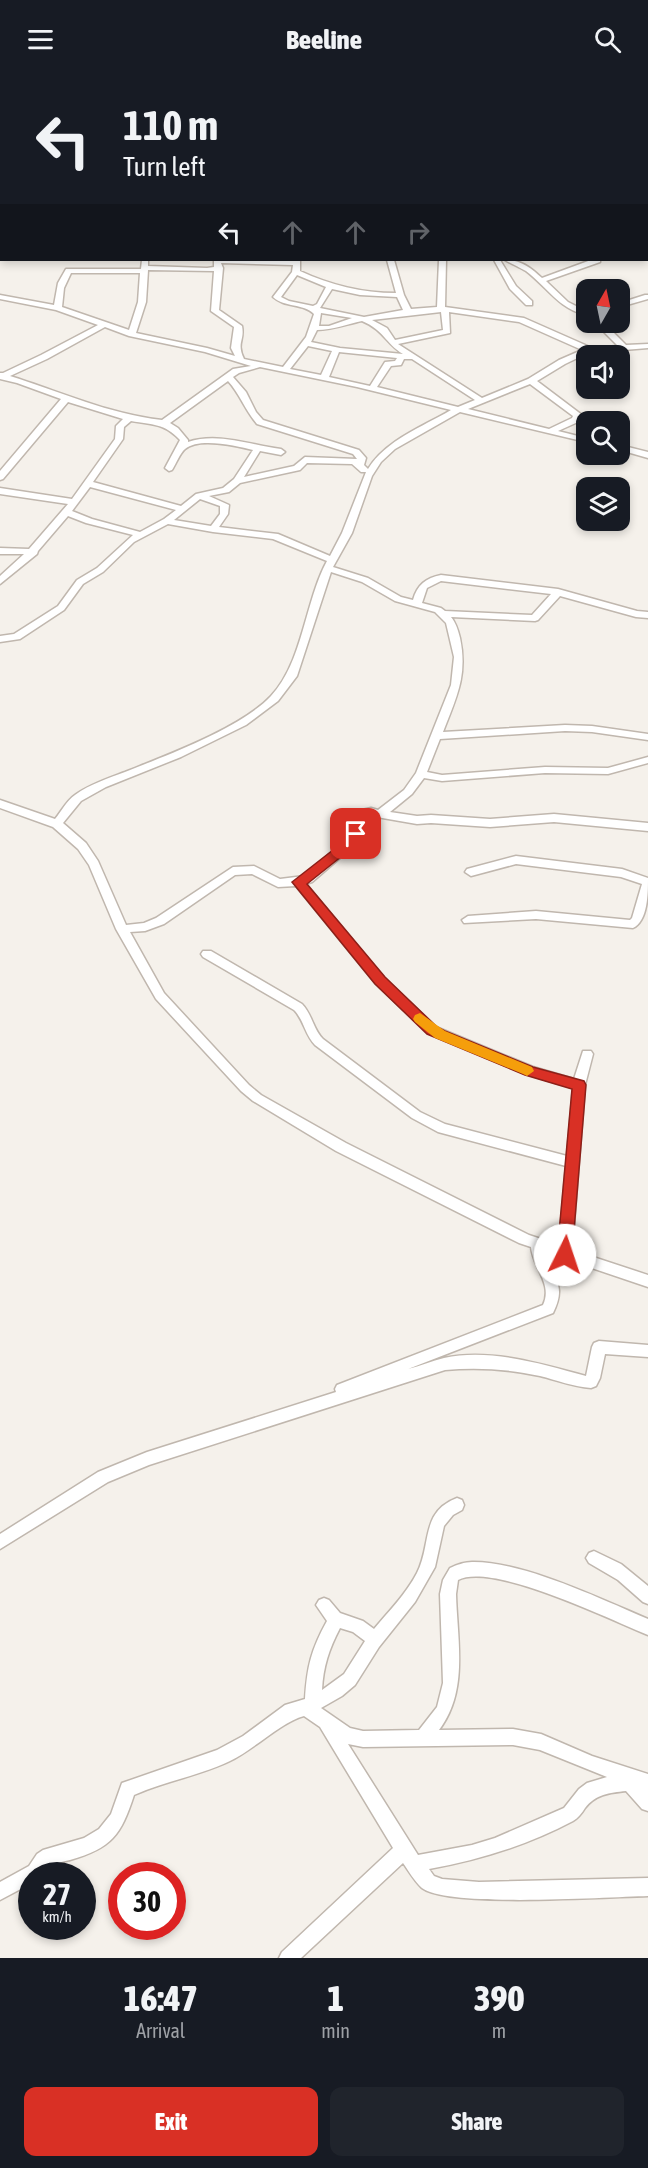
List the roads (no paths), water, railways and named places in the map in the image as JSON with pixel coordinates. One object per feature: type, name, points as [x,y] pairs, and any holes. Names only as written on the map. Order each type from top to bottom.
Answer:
[{"type":"street","points":[[58,308],[58,294],[63,279],[69,271],[144,266],[207,270],[218,263],[297,261],[296,272],[277,297],[286,303],[367,320],[384,330],[392,343],[481,401]]},
{"type":"street","points":[[391,261],[400,295],[408,312]]},
{"type":"street","points":[[392,343],[447,331],[443,309],[443,261]]},
{"type":"street","points":[[498,261],[513,286],[529,303]]},
{"type":"street","points":[[514,261],[521,264],[570,308],[576,310]]},
{"type":"street","points":[[540,281],[594,261]]},
{"type":"street","points":[[218,263],[215,311],[238,326],[235,348],[241,361]]},
{"type":"street","points":[[132,334],[142,302],[144,266]]},
{"type":"street","points":[[296,272],[330,286],[371,295],[400,295]]},
{"type":"street","points":[[315,309],[320,305],[330,286]]},
{"type":"street","points":[[0,297],[58,308],[132,334],[207,350],[241,361],[373,388],[576,438]]},
{"type":"street","points":[[630,302],[648,297]]},
{"type":"street","points":[[285,370],[316,328],[318,314],[315,309]]},
{"type":"street","points":[[316,328],[330,328],[341,323],[408,312],[443,309],[521,320],[578,345]]},
{"type":"street","points":[[1,376],[44,357],[103,325]]},
{"type":"street","points":[[609,333],[621,345]]},
{"type":"street","points":[[305,343],[414,357]]},
{"type":"street","points":[[630,346],[648,346]]},
{"type":"street","points":[[324,378],[338,349]]},
{"type":"street","points":[[373,388],[388,364],[398,363],[400,356]]},
{"type":"street","points":[[57,824],[77,798],[242,723],[274,699],[295,671],[307,628],[330,564],[347,533],[368,476],[378,460],[392,447],[458,410],[531,381],[576,356]]},
{"type":"street","points":[[164,423],[228,376],[242,369],[263,366]]},
{"type":"street","points":[[1,376],[65,400],[130,417],[164,423],[184,440],[169,468]]},
{"type":"street","points":[[228,376],[242,392],[260,422],[356,452],[362,458],[360,465]]},
{"type":"street","points":[[531,381],[578,415],[575,420],[549,432]]},
{"type":"street","points":[[0,477],[65,400]]},
{"type":"street","points":[[0,581],[34,552],[67,512],[119,439],[120,426],[130,417]]},
{"type":"street","points":[[182,447],[203,440],[239,443],[257,450],[281,452]]},
{"type":"street","points":[[0,639],[17,636],[61,608],[80,582],[100,570],[139,534],[167,521],[199,496],[226,490],[237,481],[257,450]]},
{"type":"street","points":[[630,450],[648,455]]},
{"type":"street","points":[[237,481],[278,470],[297,468],[305,460],[349,460],[360,465],[368,476]]},
{"type":"street","points":[[86,483],[184,509]]},
{"type":"street","points":[[0,491],[74,502]]},
{"type":"street","points":[[199,496],[225,505],[225,514],[213,530]]},
{"type":"street","points":[[67,512],[89,521],[139,534]]},
{"type":"street","points":[[167,521],[213,530],[275,536],[365,580],[398,599],[444,614],[535,618],[558,592]]},
{"type":"street","points":[[0,551],[34,552]]},
{"type":"street","points":[[417,604],[418,593],[429,581],[441,578],[558,592],[636,614],[648,615]]},
{"type":"street","points":[[382,812],[408,792],[421,774],[456,685],[459,666],[453,629],[444,614]]},
{"type":"street","points":[[436,735],[565,728],[592,729],[648,737]]},
{"type":"street","points":[[421,774],[442,778],[545,770],[608,771],[648,760]]},
{"type":"street","points":[[0,804],[57,824],[82,846],[94,864],[122,929],[160,996],[257,1098],[340,1148],[538,1244],[565,1255],[648,1281]]},
{"type":"street","points":[[122,929],[145,927],[160,921],[234,871],[254,870],[278,883],[308,879],[352,841],[358,821],[366,813],[382,812],[401,819],[417,820],[490,823],[554,818],[648,827]]},
{"type":"street","points":[[468,920],[536,915],[633,924],[646,897],[648,882],[622,873],[516,860],[471,872]]},
{"type":"street","points":[[299,882],[380,981],[432,1030],[530,1071],[579,1085]]},
{"type":"street","points":[[207,954],[298,1006],[306,1013],[310,1035],[417,1115],[442,1128],[572,1162]]},
{"type":"street","points":[[565,1255],[579,1085],[587,1054]]},
{"type":"street","points":[[0,1534],[68,1489],[108,1468],[345,1388],[548,1309],[555,1293],[553,1284],[541,1264],[538,1244]]},
{"type":"street","points":[[0,1542],[103,1476],[147,1459],[445,1364],[462,1362],[510,1364],[586,1382],[593,1378],[599,1347],[648,1351]]},
{"type":"street","points":[[0,1891],[36,1872],[49,1856],[94,1842],[105,1835],[117,1822],[128,1789],[170,1772],[222,1756],[247,1742],[291,1711],[310,1706],[346,1683],[424,1575],[428,1565],[433,1529],[445,1513],[457,1505]]},
{"type":"street","points":[[594,1558],[614,1568],[648,1597]]},
{"type":"street","points":[[423,1738],[443,1712],[448,1699],[451,1683],[448,1594],[450,1582],[455,1573],[466,1569],[482,1569],[518,1577],[565,1592],[648,1627]]},
{"type":"street","points":[[324,1605],[335,1619],[357,1626],[375,1640]]},
{"type":"street","points":[[310,1706],[315,1668],[335,1619]]},
{"type":"street","points":[[310,1706],[325,1722],[408,1857],[428,1882],[442,1888],[479,1891],[648,1887]]},
{"type":"street","points":[[325,1722],[347,1736],[363,1739],[513,1737],[529,1739],[640,1782],[648,1803]]},
{"type":"street","points":[[288,1958],[408,1857],[472,1853],[496,1846],[570,1814],[585,1795],[602,1785],[640,1782]]}]
